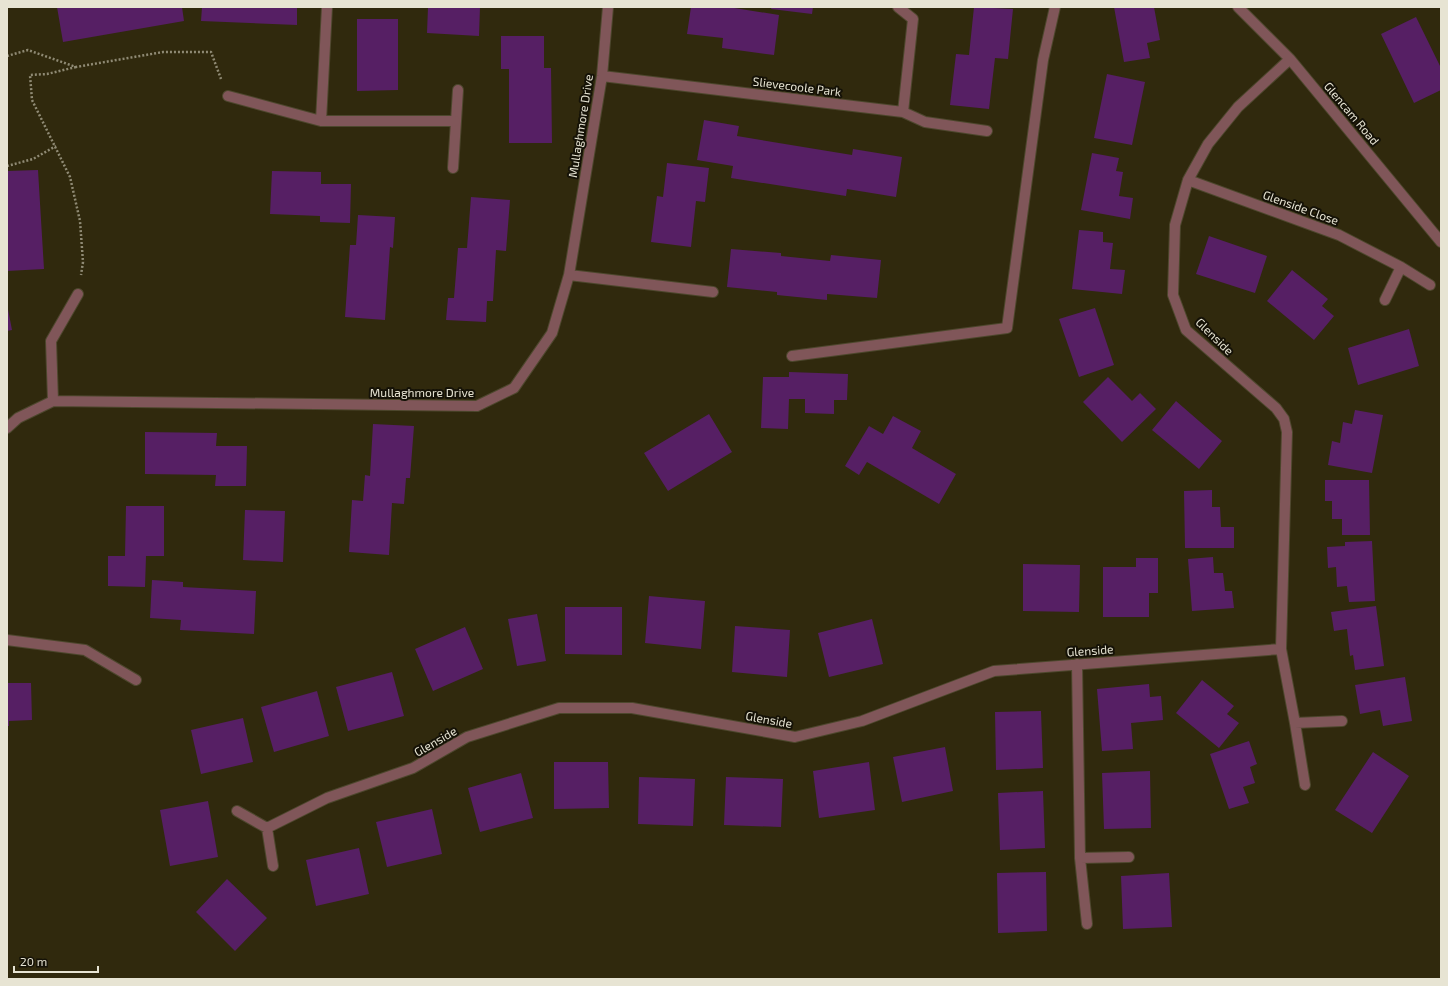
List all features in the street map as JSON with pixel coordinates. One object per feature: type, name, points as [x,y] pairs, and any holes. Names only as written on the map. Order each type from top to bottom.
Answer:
[{"type":"street","points":[[321,121],[326,7]]},
{"type":"street","name":"Mullaghmore Drive","points":[[7,428],[18,418],[53,401],[477,406],[514,388],[552,333],[569,275],[602,76],[608,7]]},
{"type":"street","points":[[898,7],[913,19],[903,112]]},
{"type":"street","points":[[792,356],[1007,328],[1043,60],[1055,7]]},
{"type":"street","name":"Glencam Road","points":[[1238,7],[1290,59],[1441,242]]},
{"type":"street","name":"Glenside","points":[[1290,59],[1238,107],[1208,144],[1188,180],[1175,225],[1173,295],[1186,330],[1276,408],[1284,419],[1287,432],[1281,649],[1295,723],[1304,785]]},
{"type":"street","name":"Slievecoole Park","points":[[602,76],[903,112],[925,122],[987,131]]},
{"type":"street","points":[[453,168],[458,90]]},
{"type":"street","points":[[228,96],[321,121],[455,120]]},
{"type":"street","name":"Glenside Close","points":[[1188,180],[1339,235],[1401,267],[1430,285]]},
{"type":"street","points":[[1386,300],[1401,267]]},
{"type":"street","points":[[569,275],[713,292]]},
{"type":"street","points":[[53,401],[51,341],[78,294]]},
{"type":"street","points":[[7,640],[85,650],[136,680]]},
{"type":"street","name":"Glenside","points":[[266,828],[328,798],[413,768],[467,737],[559,708],[632,708],[795,737],[862,721],[994,671],[1281,649]]},
{"type":"street","points":[[1077,664],[1080,858],[1087,924]]},
{"type":"street","points":[[1295,723],[1342,721]]},
{"type":"street","points":[[237,811],[266,828],[273,866]]},
{"type":"street","points":[[1080,858],[1129,857]]},
{"type":"path","points":[[7,56],[28,50],[76,67]]},
{"type":"path","points":[[78,294],[83,262],[80,221],[70,177],[32,100],[30,75],[47,74],[76,67],[163,52],[211,52],[228,96]]},
{"type":"path","points":[[7,166],[33,158],[56,146]]},
{"type":"building","points":[[57,7],[182,7],[184,21],[63,42]]},
{"type":"building","points":[[202,7],[297,7],[297,25],[201,21]]},
{"type":"building","points":[[428,7],[480,7],[479,36],[427,33]]},
{"type":"building","points":[[691,7],[728,7],[779,15],[774,55],[722,48],[723,38],[687,34]]},
{"type":"building","points":[[772,7],[813,7],[812,14],[771,9]]},
{"type":"building","points":[[974,7],[1013,9],[1008,59],[995,58],[989,109],[950,105],[956,54],[969,55]]},
{"type":"building","points":[[1114,7],[1154,7],[1160,40],[1147,43],[1150,58],[1124,62]]},
{"type":"building","points":[[1416,17],[1441,68],[1441,90],[1414,103],[1381,34]]},
{"type":"building","points":[[357,19],[398,19],[398,90],[357,91]]},
{"type":"building","points":[[501,36],[544,36],[544,68],[551,68],[552,143],[509,143],[509,69],[501,69]]},
{"type":"building","points":[[1107,74],[1145,82],[1132,145],[1094,138]]},
{"type":"building","points":[[704,120],[739,126],[737,136],[852,155],[853,149],[902,157],[896,197],[847,189],[846,196],[731,178],[733,166],[697,160]]},
{"type":"building","points":[[1092,153],[1119,158],[1116,171],[1123,172],[1119,196],[1133,198],[1130,219],[1081,210]]},
{"type":"building","points":[[667,163],[709,168],[705,202],[696,201],[691,247],[651,242],[657,196],[663,197]]},
{"type":"building","points":[[38,170],[44,269],[7,271],[7,171]]},
{"type":"building","points":[[272,171],[321,172],[321,184],[351,184],[350,223],[320,222],[320,216],[270,214]]},
{"type":"building","points":[[471,197],[510,200],[506,251],[496,250],[493,301],[487,301],[486,322],[446,320],[448,298],[454,298],[458,248],[467,248]]},
{"type":"building","points":[[358,215],[395,217],[393,248],[390,247],[385,320],[345,317],[350,245],[356,245]]},
{"type":"building","points":[[1079,230],[1103,232],[1103,242],[1113,243],[1110,269],[1125,270],[1122,294],[1072,289]]},
{"type":"building","points":[[1209,236],[1267,256],[1255,293],[1196,274]]},
{"type":"building","points":[[731,249],[781,253],[781,256],[830,261],[831,255],[881,260],[877,298],[827,294],[827,300],[777,295],[777,292],[727,287]]},
{"type":"building","points":[[1292,270],[1328,299],[1322,306],[1334,316],[1314,340],[1267,301]]},
{"type":"building","points":[[7,304],[12,330],[7,331]]},
{"type":"building","points":[[1095,308],[1114,365],[1079,377],[1059,319]]},
{"type":"building","points":[[1409,329],[1419,366],[1358,385],[1348,348]]},
{"type":"building","points":[[789,372],[848,374],[847,400],[834,400],[834,414],[805,413],[805,399],[789,399],[788,429],[761,428],[763,377],[789,377]]},
{"type":"building","points":[[1108,377],[1132,401],[1140,393],[1156,409],[1122,442],[1083,402]]},
{"type":"building","points":[[1176,401],[1222,441],[1199,469],[1152,430]]},
{"type":"building","points":[[1355,410],[1383,415],[1372,473],[1328,465],[1332,441],[1340,443],[1343,422],[1352,424]]},
{"type":"building","points":[[709,414],[732,452],[668,491],[644,453]]},
{"type":"building","points":[[893,416],[921,431],[912,448],[956,474],[939,504],[867,462],[859,475],[845,466],[869,426],[883,434]]},
{"type":"building","points":[[373,424],[414,426],[410,478],[406,478],[404,504],[392,503],[389,555],[349,552],[352,500],[363,501],[365,475],[370,476]]},
{"type":"building","points":[[145,432],[217,433],[216,446],[247,446],[246,486],[215,486],[216,475],[145,474]]},
{"type":"building","points":[[1325,480],[1369,480],[1370,535],[1342,535],[1342,519],[1332,519],[1332,501],[1325,501]]},
{"type":"building","points":[[1212,490],[1212,507],[1220,507],[1221,527],[1234,527],[1234,548],[1185,548],[1184,491]]},
{"type":"building","points":[[126,506],[164,506],[164,556],[146,556],[145,587],[108,586],[108,556],[125,556]]},
{"type":"building","points":[[245,510],[285,511],[283,562],[243,560]]},
{"type":"building","points":[[1372,541],[1375,601],[1349,602],[1347,586],[1337,587],[1336,567],[1328,568],[1327,547],[1345,546],[1345,542]]},
{"type":"building","points":[[1213,557],[1214,573],[1223,573],[1225,591],[1232,591],[1234,608],[1192,611],[1188,559]]},
{"type":"building","points":[[1136,558],[1158,558],[1158,593],[1149,593],[1149,617],[1103,617],[1103,567],[1136,567]]},
{"type":"building","points":[[1023,564],[1080,565],[1079,612],[1023,611]]},
{"type":"building","points":[[152,580],[183,582],[183,587],[256,591],[254,634],[180,630],[181,620],[150,618]]},
{"type":"building","points":[[649,596],[705,601],[701,649],[645,643]]},
{"type":"building","points":[[1376,606],[1384,666],[1355,670],[1353,655],[1350,656],[1347,629],[1334,631],[1331,612]]},
{"type":"building","points":[[565,607],[622,607],[622,655],[565,654]]},
{"type":"building","points":[[537,614],[546,661],[517,666],[508,619]]},
{"type":"building","points":[[872,619],[883,664],[829,677],[818,633]]},
{"type":"building","points":[[735,626],[790,630],[787,677],[732,672]]},
{"type":"building","points":[[465,627],[483,669],[433,691],[415,649]]},
{"type":"building","points":[[392,672],[404,716],[348,731],[336,687]]},
{"type":"building","points":[[1405,677],[1412,721],[1383,726],[1380,710],[1360,714],[1355,685]]},
{"type":"building","points":[[1202,680],[1234,706],[1227,714],[1239,723],[1219,748],[1176,713]]},
{"type":"building","points":[[8,683],[31,683],[32,720],[9,721],[9,726],[7,726]]},
{"type":"building","points":[[1149,684],[1150,697],[1161,696],[1163,720],[1131,723],[1133,749],[1102,751],[1097,689]]},
{"type":"building","points":[[317,691],[329,736],[274,752],[261,707]]},
{"type":"building","points":[[1041,711],[1043,768],[996,770],[995,712]]},
{"type":"building","points":[[243,718],[253,762],[201,774],[191,730]]},
{"type":"building","points":[[1249,741],[1257,764],[1250,767],[1255,783],[1243,787],[1249,803],[1229,809],[1210,754]]},
{"type":"building","points":[[945,747],[953,791],[902,802],[893,757]]},
{"type":"building","points":[[1373,752],[1409,776],[1372,833],[1335,810]]},
{"type":"building","points":[[554,762],[608,762],[609,808],[554,809]]},
{"type":"building","points":[[869,762],[875,810],[819,818],[813,771]]},
{"type":"building","points":[[1150,771],[1151,828],[1104,829],[1102,773]]},
{"type":"building","points":[[521,773],[533,818],[480,832],[468,788]]},
{"type":"building","points":[[639,777],[695,779],[693,826],[638,824]]},
{"type":"building","points":[[726,777],[783,779],[781,827],[724,825]]},
{"type":"building","points":[[1043,791],[1045,848],[1000,850],[998,793]]},
{"type":"building","points":[[208,801],[218,857],[170,866],[160,810]]},
{"type":"building","points":[[432,809],[442,854],[387,867],[376,822]]},
{"type":"building","points":[[359,848],[369,894],[316,906],[306,860]]},
{"type":"building","points":[[1046,872],[1047,931],[998,933],[997,873]]},
{"type":"building","points":[[1169,873],[1172,927],[1123,929],[1121,876]]},
{"type":"building","points":[[227,879],[267,918],[235,951],[196,912]]}]
